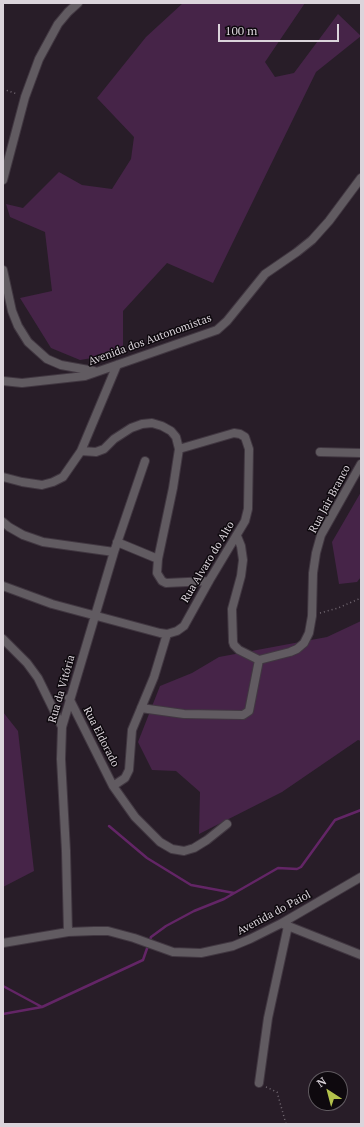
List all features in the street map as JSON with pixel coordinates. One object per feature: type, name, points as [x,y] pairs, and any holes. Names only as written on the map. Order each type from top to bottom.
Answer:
[{"type":"street","points":[[3,180],[25,97],[39,59],[49,39],[65,16],[78,3]]},
{"type":"street","name":"Avenida dos Autonomistas","points":[[3,381],[22,383],[85,376],[216,330],[227,320],[265,274],[312,240],[329,221],[361,178]]},
{"type":"street","points":[[3,270],[12,311],[18,326],[28,342],[42,355],[54,362],[61,365],[95,372]]},
{"type":"street","points":[[3,477],[42,485],[63,477],[81,452],[117,365]]},
{"type":"street","points":[[81,452],[96,452],[104,449],[114,439],[131,428],[142,424],[152,423],[170,431],[176,437],[179,449],[173,488],[158,559],[157,573],[162,581],[166,583],[209,581]]},
{"type":"street","name":"Rua Alvaro do Alto","points":[[167,634],[177,631],[184,626],[209,581],[237,536],[245,521],[248,509],[249,449],[245,437],[234,433],[179,449]]},
{"type":"street","points":[[320,452],[361,453]]},
{"type":"street","name":"Rua da Vitória","points":[[68,932],[66,851],[61,759],[62,727],[114,552],[145,461]]},
{"type":"street","name":"Rua Jair Branco","points":[[259,660],[297,649],[310,633],[313,573],[321,535],[361,464]]},
{"type":"street","points":[[3,522],[23,535],[43,542],[114,552]]},
{"type":"street","points":[[141,708],[184,714],[247,714],[250,707],[259,660],[236,647],[233,642],[234,626],[232,609],[241,576],[242,560],[241,546],[237,536]]},
{"type":"street","points":[[118,542],[158,559]]},
{"type":"street","points":[[3,586],[52,604],[167,634],[154,677],[132,730],[129,770],[125,778],[114,786]]},
{"type":"street","points":[[3,639],[27,663],[38,678],[62,727]]},
{"type":"street","name":"Rua Eldorado","points":[[70,698],[114,786],[135,817],[160,842],[172,849],[184,851],[194,848],[207,840],[227,824]]},
{"type":"street","name":"Avenida do Paiol","points":[[3,943],[68,932],[108,931],[173,952],[201,953],[233,946],[285,925],[361,877]]},
{"type":"street","points":[[259,1083],[268,1018],[285,925],[361,955]]},
{"type":"path","points":[[3,89],[25,97]]},
{"type":"path","points":[[312,616],[338,608],[361,598]]},
{"type":"path","points":[[259,1083],[277,1092],[286,1124]]},
{"type":"shaded area","points":[[183,3],[305,3],[265,62],[275,77],[294,73],[338,14],[361,36],[316,72],[213,283],[167,263],[123,311],[123,353],[80,360],[51,348],[20,298],[52,291],[45,232],[10,217],[6,204],[23,208],[59,172],[82,185],[112,189],[131,159],[134,137],[97,98],[146,37]]},
{"type":"shaded area","points":[[361,492],[361,577],[357,582],[339,584],[332,542]]},
{"type":"shaded area","points":[[361,621],[361,741],[358,740],[282,792],[199,834],[200,792],[176,771],[152,770],[138,742],[160,686],[192,673],[219,657],[327,637]]},
{"type":"shaded area","points":[[3,712],[18,731],[34,871],[3,887]]},
{"type":"waterway","points":[[3,1014],[42,1007],[143,960],[151,937],[166,926],[194,911],[224,899],[278,868],[297,869],[301,867],[335,820],[361,810]]},
{"type":"waterway","points":[[109,826],[147,858],[191,885],[234,893]]},
{"type":"waterway","points":[[3,986],[42,1007]]}]
